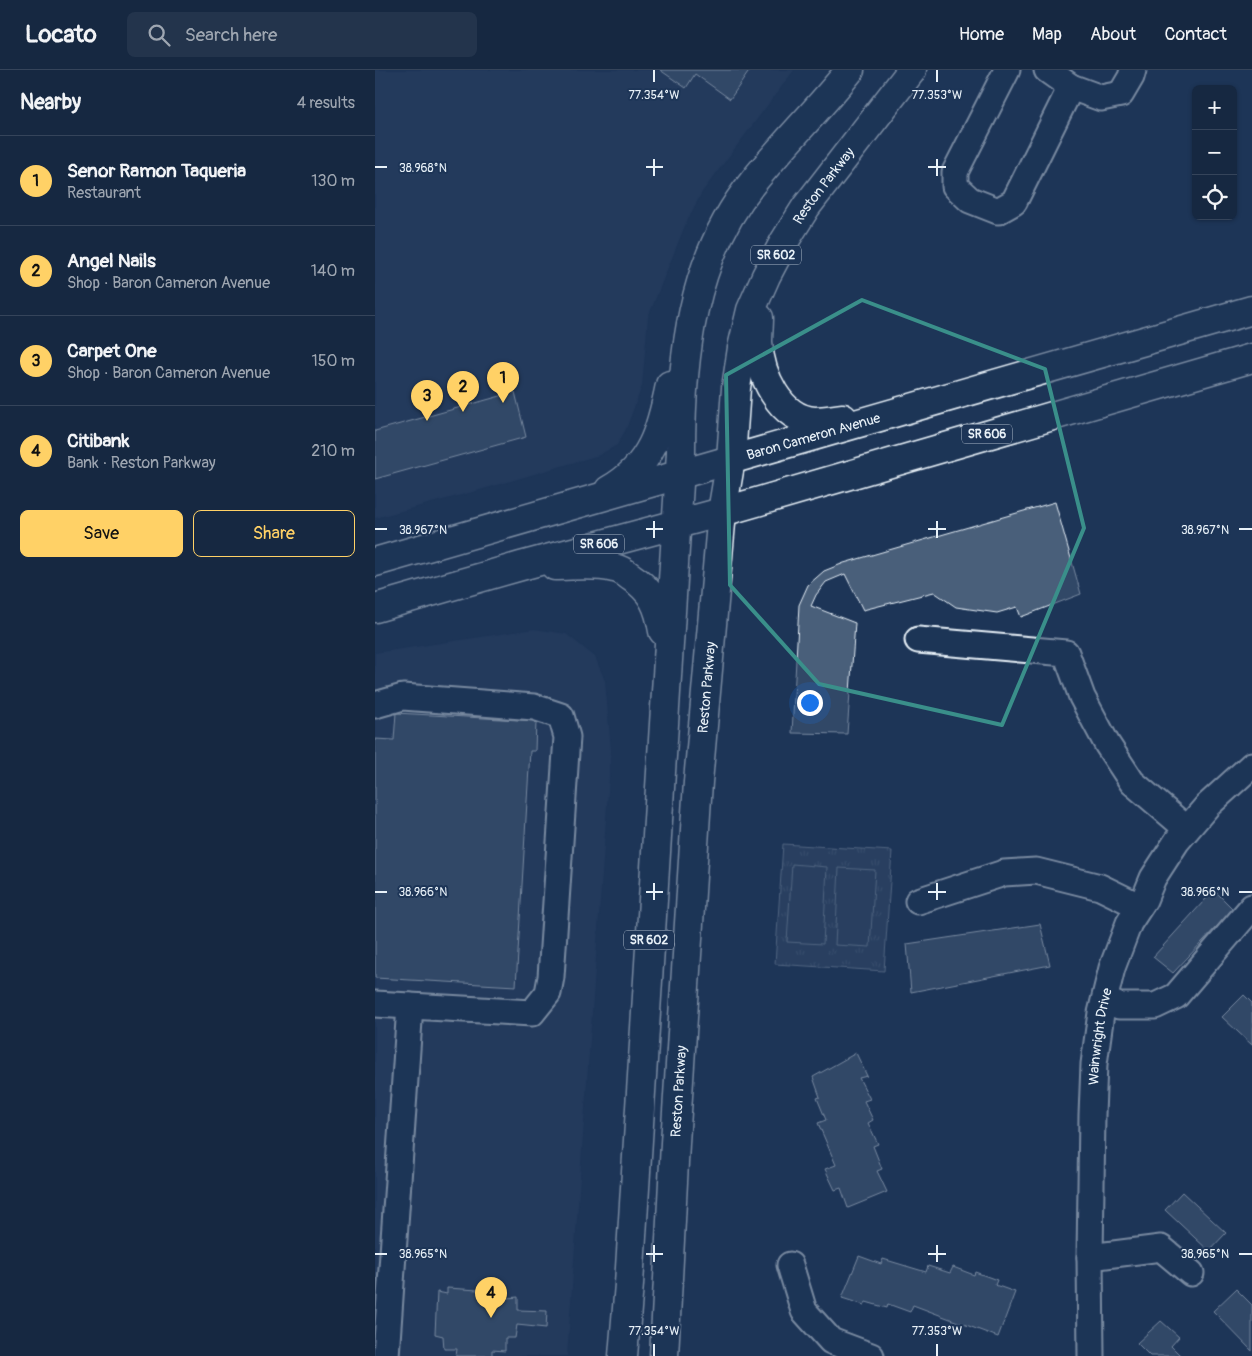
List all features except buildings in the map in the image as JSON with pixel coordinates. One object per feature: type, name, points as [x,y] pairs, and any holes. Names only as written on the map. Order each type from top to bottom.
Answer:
[{"type":"main road","name":"SR 602","points":[[623,1356],[677,524],[684,372],[689,329],[700,285],[714,247],[731,212],[752,182],[850,70]]},
{"type":"main road","name":"Reston Parkway","points":[[664,1356],[675,1142],[698,782],[722,512],[731,459],[736,388],[742,348],[751,310],[784,242],[806,207],[912,70]]},
{"type":"main road","points":[[761,287],[758,343],[764,370],[772,390],[781,403],[796,415],[815,421],[889,414]]},
{"type":"main road","name":"Baron Cameron Avenue","points":[[375,562],[1252,310]]},
{"type":"main road","points":[[591,500],[631,474],[652,448],[662,420],[675,363],[689,329]]},
{"type":"main road","name":"SR 606","points":[[375,608],[521,566],[722,512],[1252,358]]},
{"type":"main road","points":[[521,566],[600,566],[615,568],[623,572],[649,591],[657,606],[668,656]]},
{"type":"street","points":[[1007,70],[955,172],[955,186],[970,200],[998,211],[1014,202],[1071,86]]},
{"type":"street","points":[[1047,70],[1071,86],[1101,98],[1121,94],[1133,70]]},
{"type":"street","points":[[918,640],[1065,653],[1082,697],[1107,744],[1132,782],[1187,829]]},
{"type":"street","points":[[375,705],[403,697],[534,707],[561,716],[567,737],[549,993],[532,1013],[375,1004]]},
{"type":"street","name":"Wainwright Drive","points":[[1091,1356],[1090,1257],[1094,1064],[1101,1013],[1113,968],[1126,932],[1153,878],[1187,829],[1207,806],[1252,766]]},
{"type":"street","points":[[918,901],[1005,874],[1035,871],[1100,887],[1139,906]]},
{"type":"street","points":[[1105,1000],[1119,1006],[1155,1006],[1176,996],[1252,907]]},
{"type":"street","points":[[385,1356],[410,1006]]},
{"type":"street","points":[[1090,1257],[1161,1248],[1191,1273]]},
{"type":"street","points":[[790,1265],[804,1310],[831,1341],[871,1356]]},
{"type":"highlighted area","points":[[862,300],[1045,369],[1084,528],[1002,725],[819,684],[730,585],[726,375]]},
{"type":"shaded area","points":[[375,70],[794,70],[702,192],[686,223],[648,317],[642,386],[626,429],[617,445],[599,455],[375,518]]},
{"type":"shaded area","points":[[534,629],[566,634],[595,657],[605,681],[611,750],[567,1356],[375,1356],[375,653]]},
{"type":"green space","points":[[783,844],[892,851],[884,971],[775,964]]},
{"type":"green space","points":[[792,864],[827,867],[823,944],[787,942]]},
{"type":"green space","points":[[839,868],[875,870],[870,947],[835,945]]},
{"type":"place","name":"Senor Ramon Taqueria","points":[[503,403]]},
{"type":"place","name":"Angel Nails","points":[[463,412]]},
{"type":"place","name":"Carpet One","points":[[427,421]]},
{"type":"place","name":"Citibank","points":[[491,1318]]}]
